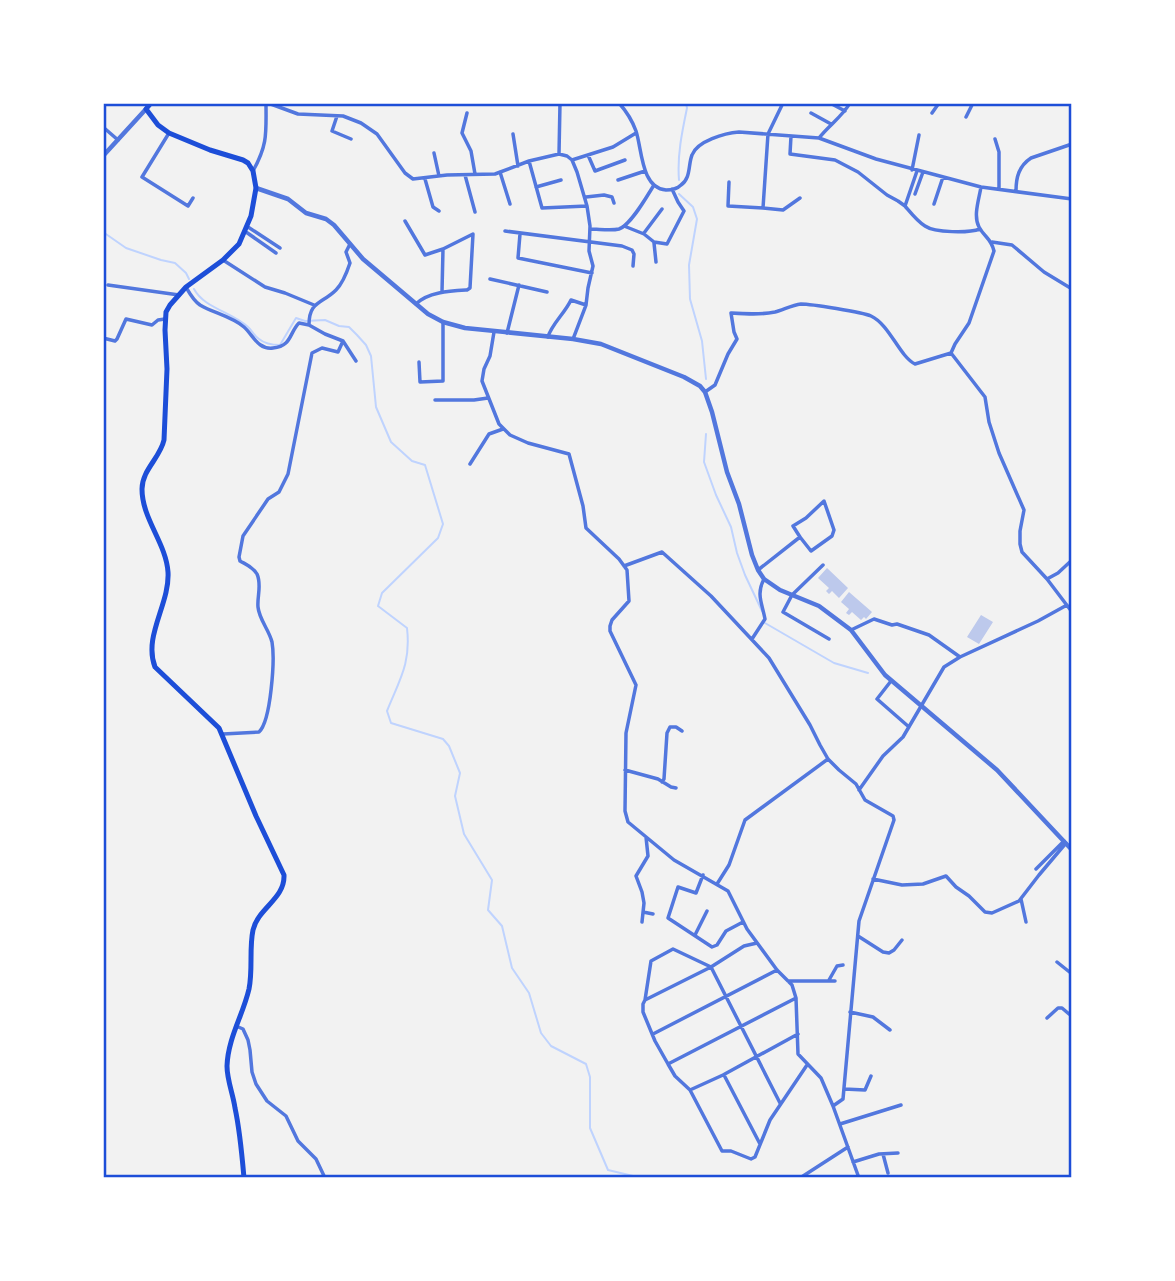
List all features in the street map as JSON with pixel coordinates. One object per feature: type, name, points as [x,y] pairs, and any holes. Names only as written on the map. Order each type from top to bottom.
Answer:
[{"type":"main road","points":[[151,103],[146,109],[158,125],[169,133],[248,163],[253,171],[256,188],[247,229],[232,252],[186,287],[170,305],[165,319],[167,369],[163,448],[145,476],[142,489],[143,505],[168,570],[167,588],[153,638],[151,654],[155,667],[216,724],[223,734],[284,878],[279,894],[256,922],[252,940],[250,986],[228,1055],[227,1072],[236,1111],[244,1178]]},
{"type":"street","points":[[253,171],[263,153],[266,140],[267,103],[298,114],[337,116],[361,123],[374,131],[409,177],[418,180],[439,176],[495,174],[529,161],[559,154],[567,156],[572,160],[586,197],[590,229],[589,251],[593,266],[586,305],[573,339]]},
{"type":"street","points":[[559,154],[560,103]]},
{"type":"street","points":[[619,103],[630,117],[636,133],[647,178],[663,190],[682,185],[687,179],[693,152],[697,147],[731,132],[819,138],[876,159],[981,187],[1072,199]]},
{"type":"street","points":[[763,208],[768,134],[783,103]]},
{"type":"street","points":[[830,103],[845,111]]},
{"type":"street","points":[[819,138],[850,103]]},
{"type":"street","points":[[932,113],[939,103]]},
{"type":"street","points":[[967,117],[973,103]]},
{"type":"street","points":[[103,156],[146,109]]},
{"type":"street","points":[[467,113],[462,133],[471,151],[475,175]]},
{"type":"street","points":[[811,113],[831,124]]},
{"type":"street","points":[[337,116],[332,131],[351,139]]},
{"type":"street","points":[[103,127],[118,141]]},
{"type":"street","points":[[169,133],[142,177],[188,206],[194,198]]},
{"type":"street","points":[[572,160],[613,147],[636,133]]},
{"type":"street","points":[[513,134],[518,166]]},
{"type":"street","points":[[905,206],[915,170],[919,135]]},
{"type":"street","points":[[791,136],[790,154],[835,160],[865,177],[905,206],[928,228],[971,232],[980,229]]},
{"type":"street","points":[[996,139],[999,152],[999,189]]},
{"type":"street","points":[[1016,191],[1018,171],[1026,161],[1072,144]]},
{"type":"street","points":[[434,153],[439,176]]},
{"type":"street","points":[[588,155],[595,171],[625,160]]},
{"type":"street","points":[[529,161],[542,208],[587,206]]},
{"type":"street","points":[[618,180],[645,171]]},
{"type":"street","points":[[500,172],[510,204]]},
{"type":"street","points":[[915,194],[923,172]]},
{"type":"street","points":[[465,175],[475,212]]},
{"type":"street","points":[[934,204],[943,177]]},
{"type":"street","points":[[425,179],[433,207],[439,211]]},
{"type":"street","points":[[536,187],[561,180]]},
{"type":"street","points":[[729,181],[728,206],[783,210],[800,198]]},
{"type":"street","points":[[590,229],[618,229],[624,226],[654,185]]},
{"type":"street","points":[[981,187],[977,220],[980,229],[992,242],[994,251],[969,323],[951,353],[985,397],[989,422],[999,453],[1024,510],[1020,544],[1022,552],[1072,612]]},
{"type":"street","points":[[256,188],[288,199],[306,212],[326,219],[363,259],[428,314],[443,322],[494,332],[601,344],[693,381],[705,393],[752,555],[764,579],[780,590],[819,606],[851,630],[877,667],[891,681],[1001,773],[1072,850]]},
{"type":"street","points":[[624,226],[644,234],[654,242],[667,244],[684,211],[672,189]]},
{"type":"street","points":[[586,197],[604,195],[611,197],[614,203]]},
{"type":"street","points":[[644,234],[662,209]]},
{"type":"street","points":[[405,221],[425,255],[473,234],[470,288],[442,292],[420,299],[416,304]]},
{"type":"street","points":[[247,229],[280,248]]},
{"type":"street","points":[[247,229],[276,253]]},
{"type":"street","points":[[505,231],[622,246],[632,250],[633,266]]},
{"type":"street","points":[[520,233],[518,258],[592,273]]},
{"type":"street","points":[[654,242],[656,262]]},
{"type":"street","points":[[992,242],[1012,245],[1044,272],[1072,289]]},
{"type":"street","points":[[309,325],[314,305],[341,285],[350,263],[346,249],[351,244]]},
{"type":"street","points":[[442,292],[443,249]]},
{"type":"street","points":[[223,260],[265,287],[314,305]]},
{"type":"street","points":[[490,279],[547,292]]},
{"type":"street","points":[[108,285],[179,295]]},
{"type":"street","points":[[507,333],[519,285]]},
{"type":"street","points":[[186,287],[200,305],[242,325],[255,342],[268,348],[276,348],[288,342],[299,323],[343,341],[356,361]]},
{"type":"street","points":[[548,337],[550,329],[571,300],[586,305]]},
{"type":"street","points":[[705,393],[715,385],[737,339],[731,313],[762,314],[801,304],[843,310],[874,317],[909,361],[915,364],[951,353]]},
{"type":"street","points":[[103,338],[115,341],[126,319],[152,325],[165,319]]},
{"type":"street","points":[[419,362],[420,382],[443,381],[443,322]]},
{"type":"street","points":[[494,332],[482,382],[499,424],[510,435],[528,443],[569,454],[586,528],[627,570],[629,601],[612,620],[610,631],[636,685],[626,733],[626,818],[674,860],[728,891],[743,922],[777,970],[792,985],[796,998],[798,1054],[821,1078],[859,1178]]},
{"type":"street","points":[[223,734],[259,732],[269,709],[272,642],[258,611],[260,582],[253,567],[240,561],[243,536],[268,499],[279,492],[285,482],[312,353],[321,348],[338,352],[343,341]]},
{"type":"street","points":[[435,400],[488,398]]},
{"type":"street","points":[[470,464],[489,434],[503,429]]},
{"type":"street","points":[[824,501],[834,530],[832,536],[811,551],[800,537],[793,526],[824,501]]},
{"type":"street","points":[[758,570],[800,537]]},
{"type":"street","points":[[624,566],[662,552],[711,596],[769,658],[828,759],[856,784],[865,800],[893,816],[894,820],[859,921],[843,1099],[833,1106]]},
{"type":"street","points":[[1047,579],[1072,560]]},
{"type":"street","points":[[823,565],[792,595],[783,613],[829,639]]},
{"type":"street","points":[[752,639],[765,619],[759,592],[764,579]]},
{"type":"street","points":[[859,790],[883,756],[897,745],[944,667],[1067,606]]},
{"type":"street","points":[[851,630],[874,619],[897,624],[929,635],[960,657]]},
{"type":"street","points":[[891,681],[877,699],[909,727]]},
{"type":"street","points":[[662,782],[667,733],[670,727],[682,731]]},
{"type":"street","points":[[717,884],[729,865],[745,820],[828,759]]},
{"type":"street","points":[[625,770],[676,788]]},
{"type":"street","points":[[642,922],[642,892],[636,876],[648,856],[646,837]]},
{"type":"street","points":[[1036,869],[1065,842]]},
{"type":"street","points":[[873,879],[902,885],[923,884],[946,876],[985,912],[992,913],[1021,899],[1065,842]]},
{"type":"street","points":[[703,875],[696,893],[678,887],[668,918],[712,947],[717,946],[726,931],[743,922]]},
{"type":"street","points":[[1021,899],[1026,922]]},
{"type":"street","points":[[695,935],[707,911]]},
{"type":"street","points":[[643,912],[653,914]]},
{"type":"street","points":[[858,936],[889,953],[902,940]]},
{"type":"street","points":[[645,1000],[711,967],[744,946],[758,943]]},
{"type":"street","points":[[780,1103],[711,967],[673,949],[651,961],[643,1012],[668,1064],[675,1076],[690,1090],[722,1150],[751,1159],[755,1157],[770,1120],[807,1065]]},
{"type":"street","points":[[1057,962],[1072,974]]},
{"type":"street","points":[[829,981],[837,965],[843,965]]},
{"type":"street","points":[[653,1034],[777,970]]},
{"type":"street","points":[[788,981],[835,981]]},
{"type":"street","points":[[668,1064],[796,998]]},
{"type":"street","points":[[1047,1018],[1058,1007],[1071,1014]]},
{"type":"street","points":[[850,1012],[873,1017],[890,1030]]},
{"type":"street","points":[[236,1026],[243,1029],[248,1040],[256,1084],[267,1101],[286,1116],[298,1141],[316,1158],[325,1178]]},
{"type":"street","points":[[690,1090],[798,1034]]},
{"type":"street","points":[[723,1074],[761,1144]]},
{"type":"street","points":[[844,1089],[865,1090],[871,1076]]},
{"type":"street","points":[[840,1124],[901,1105]]},
{"type":"street","points":[[800,1178],[848,1147]]},
{"type":"street","points":[[853,1162],[898,1153]]},
{"type":"street","points":[[883,1154],[888,1172]]},
{"type":"street","points":[[811,1171],[816,1178]]},
{"type":"building","points":[[827,568],[848,588],[839,598],[832,591],[829,594],[826,591],[829,588],[818,578]]},
{"type":"building","points":[[849,592],[872,612],[866,619],[864,617],[861,620],[852,612],[849,615],[846,613],[849,609],[841,602]]},
{"type":"building","points":[[981,615],[993,622],[979,644],[967,637]]},
{"type":"waterway","points":[[679,180],[679,153],[686,103]]},
{"type":"waterway","points":[[679,194],[693,207],[697,219],[689,265],[690,299],[702,341],[706,379]]},
{"type":"waterway","points":[[103,232],[126,248],[175,263],[189,279]]},
{"type":"waterway","points":[[194,289],[204,301],[241,322],[266,343],[280,345],[296,318],[305,321],[325,320],[349,327],[366,345],[371,356],[376,407],[391,442],[412,461],[425,465],[443,524],[438,538],[382,593],[378,606],[407,628],[406,661],[387,711],[391,723],[443,739],[449,746],[460,773],[455,796],[464,834],[492,880],[488,910],[502,926],[512,968],[529,993],[541,1033],[551,1046],[586,1064],[590,1077],[590,1128],[608,1170],[635,1178]]},
{"type":"waterway","points":[[706,434],[704,462],[731,527],[745,575],[762,611]]},
{"type":"waterway","points":[[765,623],[834,663],[868,673]]}]
